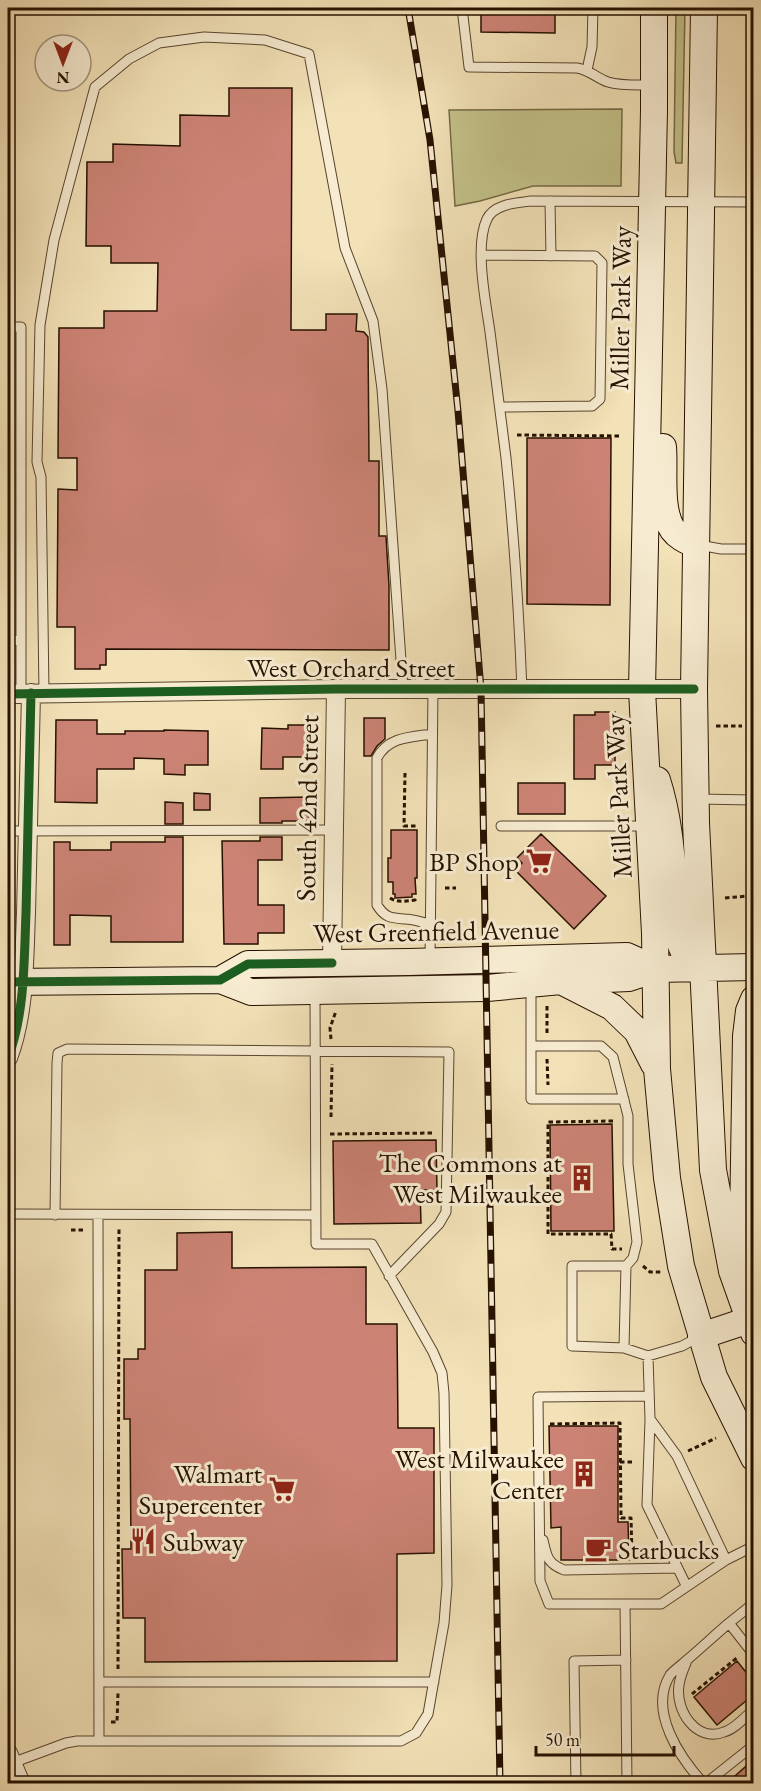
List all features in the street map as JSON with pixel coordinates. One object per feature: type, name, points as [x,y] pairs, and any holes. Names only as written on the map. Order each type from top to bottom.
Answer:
[{"type":"main road","name":"Miller Park Way","points":[[654,8],[642,690],[656,969],[657,1069],[667,1178],[681,1266],[714,1377],[753,1458]]},
{"type":"main road","points":[[704,8],[694,689],[696,799],[713,1170],[732,1271],[751,1327]]},
{"type":"main road","points":[[649,358],[661,426],[668,520],[674,531],[683,539],[696,545]]},
{"type":"main road","points":[[646,747],[666,813],[680,942],[683,953],[688,959],[703,968]]},
{"type":"main road","name":"West Greenfield Avenue","points":[[15,982],[220,980],[250,992],[315,992],[430,976],[627,956],[656,969]]},
{"type":"main road","name":"West Greenfield Avenue","points":[[220,980],[248,964],[332,963],[430,976],[487,988],[629,978],[656,969],[753,967]]},
{"type":"main road","points":[[561,981],[618,1013],[637,1031],[657,1069]]},
{"type":"main road","points":[[751,1327],[742,1224],[746,1036],[753,999]]},
{"type":"main road","points":[[701,1336],[751,1327]]},
{"type":"street","name":"West Orchard Street","points":[[26,694],[336,689],[694,689]]},
{"type":"street","name":"South 42nd Street","points":[[332,963],[336,689]]},
{"type":"street","points":[[8,1058],[19,1013],[15,982],[29,831],[26,694]]},
{"type":"street","points":[[10,1758],[21,1784]]},
{"type":"lane","points":[[462,8],[469,67],[587,70],[604,81],[654,85]]},
{"type":"lane","points":[[587,70],[592,47],[593,8]]},
{"type":"lane","points":[[26,694],[42,477],[37,462],[39,336],[54,240],[95,87],[129,59],[159,43],[204,37],[265,40],[309,54],[345,248],[373,321],[384,413],[403,689]]},
{"type":"lane","points":[[522,690],[520,630],[503,435],[483,282],[482,255],[485,224],[493,210],[512,204],[550,201],[753,202]]},
{"type":"lane","points":[[550,201],[551,256]]},
{"type":"lane","points":[[482,255],[595,256],[602,263],[600,399],[592,406],[500,407]]},
{"type":"lane","points":[[8,327],[21,327],[21,640],[26,694]]},
{"type":"lane","points":[[696,545],[721,549],[753,549]]},
{"type":"lane","points":[[8,641],[21,640]]},
{"type":"lane","points":[[753,656],[753,884]]},
{"type":"lane","points":[[430,976],[433,689]]},
{"type":"lane","points":[[429,924],[407,919],[394,919],[383,915],[377,905],[377,758],[388,744],[401,738],[432,734]]},
{"type":"lane","points":[[696,799],[753,800]]},
{"type":"lane","points":[[501,826],[649,826]]},
{"type":"lane","points":[[8,831],[334,830]]},
{"type":"lane","points":[[531,985],[531,1100],[624,1099]]},
{"type":"lane","points":[[10,1758],[66,1743],[99,1741],[401,1741],[416,1733],[428,1713],[444,1623],[447,1585],[442,1373],[433,1352],[372,1244],[316,1244],[315,992]]},
{"type":"lane","points":[[531,1046],[601,1046],[613,1057],[628,1116],[628,1164],[638,1242],[633,1258],[626,1266],[624,1348]]},
{"type":"lane","points":[[56,1215],[58,1053],[67,1049],[449,1052],[446,1212],[439,1224],[389,1276]]},
{"type":"lane","points":[[8,1214],[316,1215]]},
{"type":"lane","points":[[98,1215],[99,1741]]},
{"type":"lane","points":[[626,1266],[572,1266],[572,1346],[624,1348],[648,1356],[682,1346],[701,1336]]},
{"type":"lane","points":[[648,1356],[651,1419],[647,1505],[686,1585]]},
{"type":"lane","points":[[649,1396],[537,1397],[540,1581],[549,1604],[661,1604],[686,1585],[753,1546]]},
{"type":"lane","points":[[651,1419],[677,1456],[726,1560]]},
{"type":"lane","points":[[539,1526],[548,1559],[554,1566],[564,1570],[677,1568]]},
{"type":"lane","points":[[753,1603],[670,1675],[663,1695],[670,1736],[686,1765],[710,1782],[753,1745]]},
{"type":"lane","points":[[625,1604],[627,1784]]},
{"type":"lane","points":[[729,1623],[749,1656]]},
{"type":"lane","points":[[576,1784],[574,1661],[626,1660]]},
{"type":"lane","points":[[687,1660],[678,1685],[679,1705],[685,1718],[701,1732],[715,1735],[727,1732],[753,1709]]},
{"type":"lane","points":[[99,1682],[434,1682]]},
{"type":"path","points":[[503,435],[620,436]]},
{"type":"path","points":[[714,726],[752,727]]},
{"type":"path","points":[[405,773],[404,826],[419,826]]},
{"type":"path","points":[[389,893],[391,899],[397,901],[415,900],[419,895]]},
{"type":"path","points":[[725,898],[753,894]]},
{"type":"path","points":[[547,1006],[548,1085],[556,1106],[556,1121]]},
{"type":"path","points":[[336,1009],[330,1028],[332,1106],[329,1134],[448,1133]]},
{"type":"path","points":[[613,1121],[548,1122],[548,1234],[611,1234],[612,1249],[623,1249]]},
{"type":"path","points":[[118,1664],[118,1230],[121,1227]]},
{"type":"path","points":[[640,1264],[650,1272],[664,1272]]},
{"type":"path","points":[[537,1424],[620,1423],[621,1518],[631,1518],[632,1569]]},
{"type":"path","points":[[679,1705],[736,1658],[749,1656]]},
{"type":"path","points":[[117,1722],[118,1704]]},
{"type":"shaded area","points":[[676,8],[685,8],[682,163],[676,163],[674,152]]},
{"type":"shaded area","points":[[622,109],[621,186],[533,186],[455,206],[449,110]]},
{"type":"building","points":[[481,8],[555,8],[555,33],[481,32]]},
{"type":"building","points":[[229,88],[292,88],[291,330],[326,330],[326,314],[357,314],[356,331],[364,332],[368,337],[369,461],[379,461],[379,536],[386,536],[389,650],[106,649],[106,665],[100,665],[100,669],[75,669],[75,627],[57,627],[58,489],[77,490],[77,458],[58,458],[59,328],[104,328],[104,311],[157,311],[158,263],[111,263],[111,246],[86,246],[87,162],[113,162],[113,144],[180,146],[180,115],[229,116]]},
{"type":"building","points":[[527,438],[611,438],[610,605],[527,604]]},
{"type":"building","points":[[595,712],[615,712],[615,765],[595,765],[595,779],[574,779],[574,715],[595,715]]},
{"type":"building","points":[[364,718],[385,718],[385,739],[371,756],[364,756]]},
{"type":"building","points":[[56,720],[97,720],[97,734],[125,734],[125,731],[208,731],[208,765],[185,765],[185,775],[164,774],[164,759],[134,758],[134,769],[97,769],[97,803],[55,802]]},
{"type":"building","points":[[288,725],[310,725],[309,757],[283,757],[283,769],[261,769],[262,728],[288,729]]},
{"type":"building","points":[[518,783],[565,783],[565,814],[518,814]]},
{"type":"building","points":[[194,793],[210,794],[210,810],[194,810]]},
{"type":"building","points":[[309,797],[309,821],[260,823],[260,798]]},
{"type":"building","points":[[165,802],[183,803],[183,824],[165,824]]},
{"type":"building","points":[[391,830],[417,830],[416,894],[412,894],[412,897],[395,898],[393,882],[388,882]]},
{"type":"building","points":[[541,834],[606,896],[574,929],[515,870],[522,863],[517,858]]},
{"type":"building","points":[[165,837],[183,837],[183,942],[111,942],[111,916],[70,915],[70,945],[54,945],[54,842],[70,842],[70,850],[111,850],[111,842],[165,842]]},
{"type":"building","points":[[260,837],[282,837],[282,860],[258,860],[258,905],[284,905],[284,933],[258,933],[258,944],[224,944],[222,841],[260,841]]},
{"type":"building","name":"The Commons at West Milwaukee","points":[[612,1124],[614,1231],[551,1231],[550,1125]]},
{"type":"building","points":[[436,1140],[437,1190],[420,1190],[421,1223],[334,1224],[333,1141]]},
{"type":"building","name":"Walmart Supercenter","points":[[232,1232],[232,1268],[366,1267],[366,1324],[397,1324],[398,1428],[434,1428],[434,1553],[397,1554],[397,1661],[145,1662],[145,1618],[123,1618],[122,1549],[131,1549],[130,1419],[124,1419],[124,1359],[138,1359],[138,1349],[145,1349],[145,1270],[177,1270],[177,1233]]},
{"type":"building","name":"West Milwaukee Center","points":[[549,1426],[618,1426],[618,1522],[628,1522],[629,1560],[561,1560],[561,1527],[551,1528]]},
{"type":"building","points":[[737,1661],[753,1681],[753,1695],[717,1725],[694,1697]]},
{"type":"building","points":[[753,1760],[753,1784],[726,1784]]},
{"type":"railway","points":[[408,8],[430,140],[458,411],[481,689],[500,1784]]},
{"type":"cycle path","points":[[8,694],[336,689],[694,689]]},
{"type":"cycle path","points":[[8,1058],[18,1023],[24,968],[31,693]]},
{"type":"cycle path","points":[[8,982],[220,980],[248,964],[332,963]]},
{"type":"place","name":"BP Shop","points":[[539,861]]},
{"type":"place","name":"The Commons at West Milwaukee","points":[[582,1178]]},
{"type":"place","name":"West Milwaukee Center","points":[[584,1474]]},
{"type":"place","name":"Walmart Supercenter","points":[[282,1489]]},
{"type":"place","name":"Subway","points":[[143,1541]]},
{"type":"place","name":"Starbucks","points":[[598,1549]]}]
